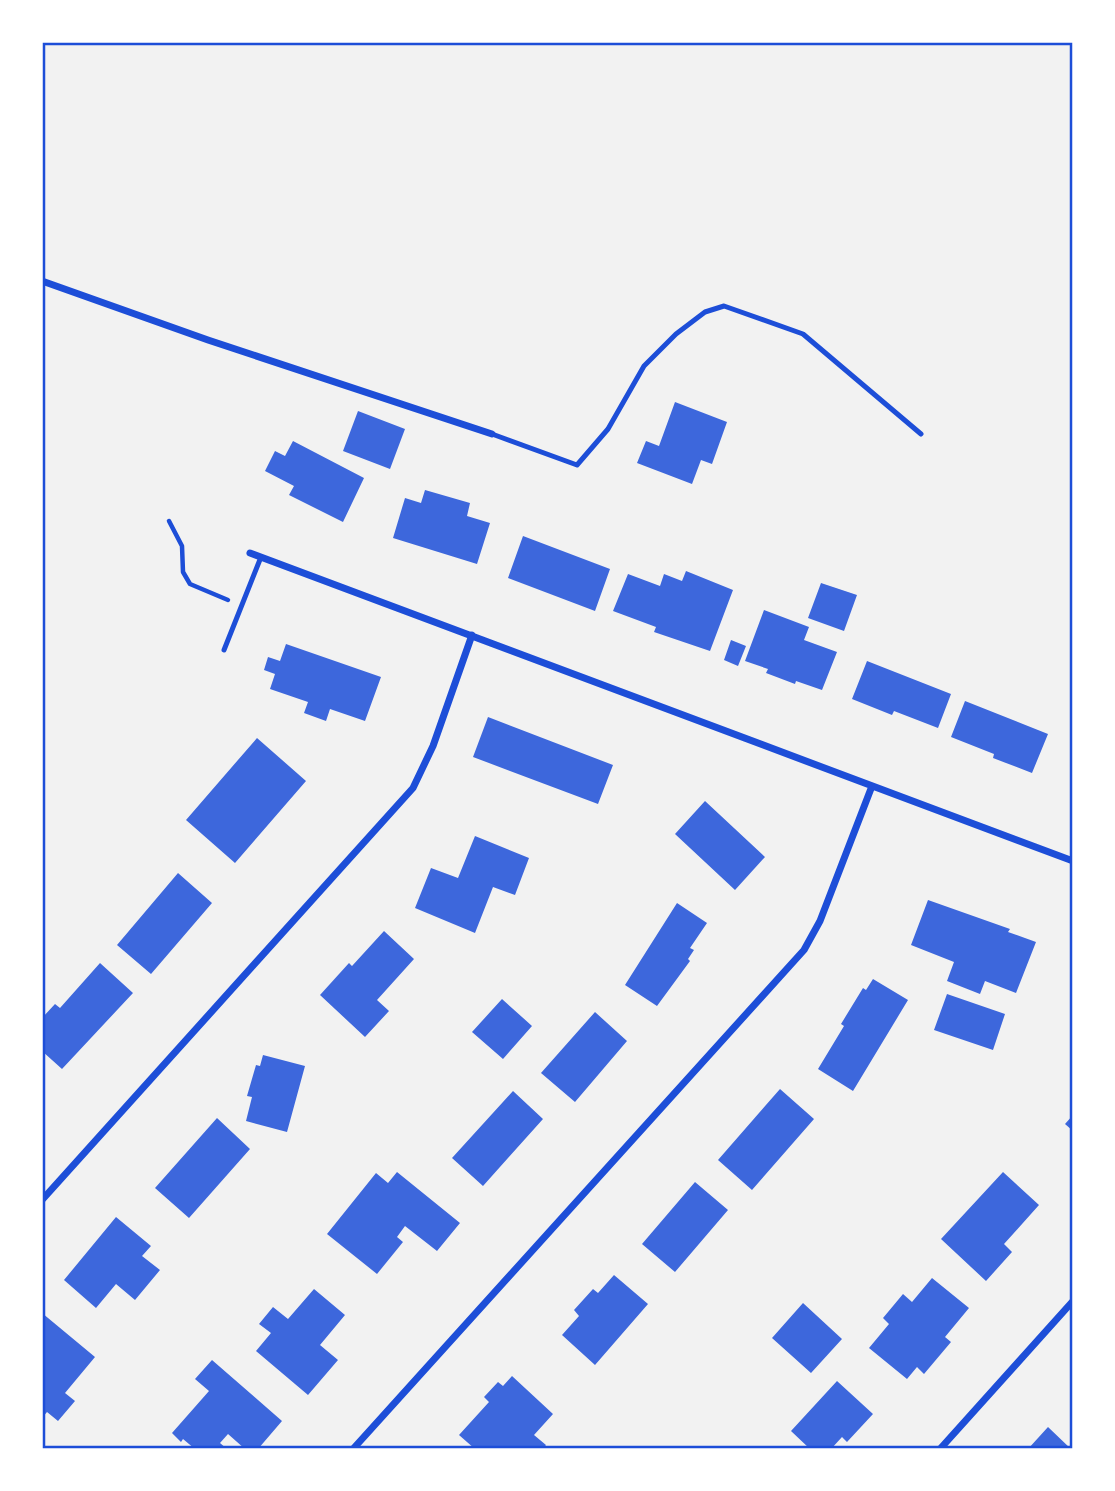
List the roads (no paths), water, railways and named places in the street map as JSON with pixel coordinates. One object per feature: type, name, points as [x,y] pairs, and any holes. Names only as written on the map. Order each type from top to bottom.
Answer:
[{"type":"street","points":[[42,281],[208,340],[492,434]]},
{"type":"street","points":[[250,553],[1073,861]]},
{"type":"street","points":[[42,1200],[413,788],[433,746],[472,635]]},
{"type":"street","points":[[354,1449],[804,950],[820,921],[872,786]]},
{"type":"street","points":[[940,1449],[1073,1301]]},
{"type":"lane","points":[[492,434],[576,465],[608,429],[645,366],[676,334],[705,312],[724,306],[803,334],[921,434]]},
{"type":"lane","points":[[224,650],[261,557]]}]
